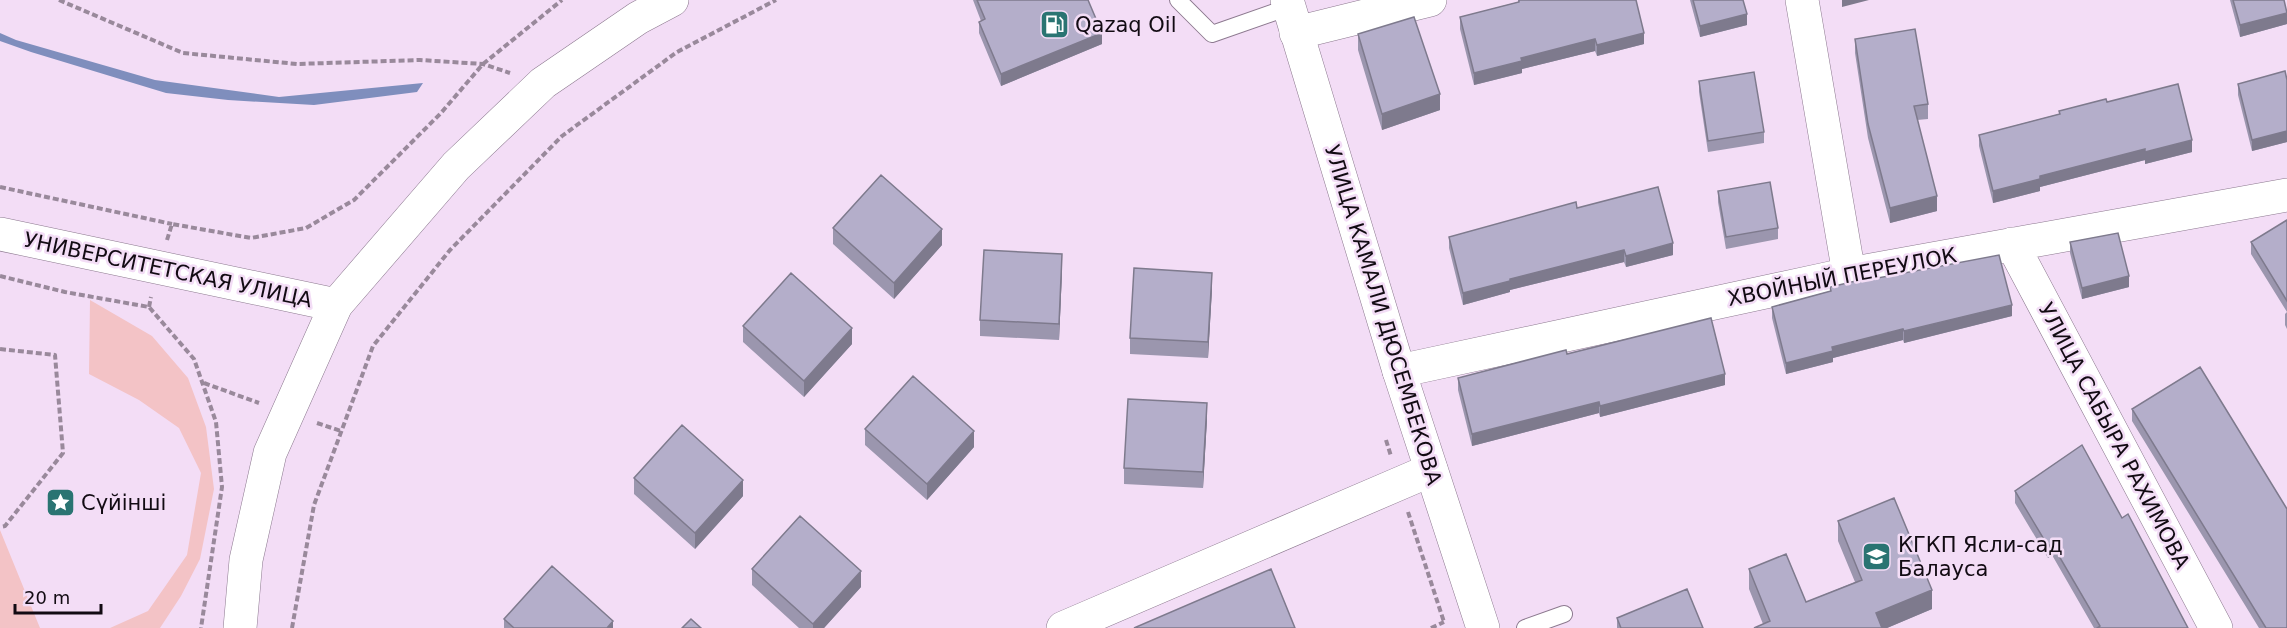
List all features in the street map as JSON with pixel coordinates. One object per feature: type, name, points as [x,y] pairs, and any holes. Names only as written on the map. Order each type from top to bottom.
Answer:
[{"type":"street","points":[[240,628],[246,560],[270,453],[336,305],[456,166],[543,83],[639,9],[672,0]]},
{"type":"street","points":[[1290,13],[1430,0]]},
{"type":"street","points":[[1802,0],[1849,274]]},
{"type":"street","name":"УЛИЦА КАМАЛИ ДЮСЕМБЕКОВА","points":[[1290,13],[1431,470],[1483,628]]},
{"type":"street","name":"ХВОЙНЫЙ ПЕРЕУЛОК","points":[[1400,371],[1849,274],[2287,195]]},
{"type":"street","name":"УНИВЕРСИТЕТСКАЯ УЛИЦА","points":[[0,234],[336,305]]},
{"type":"street","name":"УЛИЦА САБЫРА РАХИМОВА","points":[[2012,244],[2216,628]]},
{"type":"street","points":[[1063,628],[1431,470]]},
{"type":"lane","points":[[1178,0],[1212,34],[1290,13]]},
{"type":"lane","points":[[1525,628],[1564,614]]},
{"type":"path","points":[[59,0],[183,53],[297,64],[420,60],[483,64],[543,83]]},
{"type":"path","points":[[0,187],[172,224],[251,238],[306,228],[354,200],[441,113],[483,64],[562,0]]},
{"type":"path","points":[[292,628],[314,505],[373,346],[450,250],[562,136],[677,52],[776,0]]},
{"type":"path","points":[[149,308],[172,224]]},
{"type":"path","points":[[0,276],[65,292],[149,308],[195,359],[216,422],[222,487],[201,628]]},
{"type":"path","points":[[0,349],[55,355],[63,453],[5,526],[0,527]]},
{"type":"shaded area","points":[[90,300],[152,336],[188,378],[206,427],[214,489],[200,559],[181,596],[160,628],[110,628],[148,611],[187,555],[201,473],[179,428],[139,400],[89,374]]},
{"type":"shaded area","points":[[0,530],[40,628],[0,628]]},
{"type":"water","points":[[0,33],[16,40],[155,80],[279,97],[423,83],[417,92],[314,105],[228,100],[166,93],[0,41]]},
{"type":"building","points":[[977,0],[1088,0],[1102,33],[1001,74],[979,22],[985,19]]},
{"type":"building","points":[[1519,0],[1636,0],[1644,33],[1597,45],[1595,39],[1474,73],[1460,17],[1519,2]]},
{"type":"building","points":[[1693,0],[1743,0],[1747,14],[1700,26]]},
{"type":"building","points":[[2233,0],[2284,0],[2287,13],[2240,25]]},
{"type":"building","points":[[1414,17],[1440,94],[1382,114],[1358,34]]},
{"type":"building","points":[[1915,29],[1928,104],[1914,106],[1937,196],[1890,208],[1868,124],[1855,39]]},
{"type":"building","points":[[2285,71],[2287,131],[2252,140],[2238,84]]},
{"type":"building","points":[[1754,72],[1764,132],[1708,141],[1699,81]]},
{"type":"building","points":[[2178,84],[2192,140],[2145,152],[2145,149],[2040,176],[2040,179],[1993,191],[1979,135],[2060,114],[2059,111],[2106,99],[2107,102]]},
{"type":"building","points":[[881,175],[942,229],[894,283],[833,228]]},
{"type":"building","points":[[1770,182],[1778,228],[1726,237],[1718,191]]},
{"type":"building","points":[[1658,187],[1673,243],[1626,256],[1624,250],[1463,293],[1449,237],[1576,202],[1577,208]]},
{"type":"building","points":[[2287,220],[2287,301],[2251,242]]},
{"type":"building","points":[[2118,233],[2129,276],[2082,288],[2070,242]]},
{"type":"building","points":[[984,250],[1062,254],[1059,324],[980,320]]},
{"type":"building","points":[[1999,255],[2012,305],[1832,347],[1833,351],[1786,363],[1772,307],[1831,291],[1830,287],[1877,276],[1878,278]]},
{"type":"building","points":[[1134,268],[1212,273],[1208,342],[1130,338]]},
{"type":"building","points":[[791,273],[852,328],[804,381],[743,326]]},
{"type":"building","points":[[1711,318],[1725,374],[1600,406],[1599,402],[1472,434],[1458,378],[1566,350],[1567,354]]},
{"type":"building","points":[[2200,367],[2287,509],[2287,628],[2266,628],[2132,409]]},
{"type":"building","points":[[913,376],[974,431],[927,484],[865,429]]},
{"type":"building","points":[[1128,399],[1207,403],[1203,472],[1124,468]]},
{"type":"building","points":[[682,425],[743,480],[695,533],[634,478]]},
{"type":"building","points":[[2082,445],[2122,518],[2128,514],[2188,628],[2097,628],[2100,626],[2052,544],[2048,546],[2015,491]]},
{"type":"building","name":"КГКП Ясли-сад Балауса","points":[[1894,498],[1932,590],[1876,613],[1882,628],[1754,628],[1770,621],[1749,569],[1786,554],[1806,602],[1862,580],[1838,521]]},
{"type":"building","points":[[800,516],[861,571],[813,624],[752,569]]},
{"type":"building","points":[[552,566],[613,621],[607,628],[514,628],[504,619]]},
{"type":"building","points":[[1271,569],[1295,628],[1134,628]]},
{"type":"building","points":[[1687,589],[1703,628],[1621,628],[1617,618]]},
{"type":"building","points":[[691,619],[701,628],[682,628]]},
{"type":"place","name":"Qazaq Oil","points":[[1054,25]]},
{"type":"place","name":"Сүйінші","points":[[60,503]]},
{"type":"place","name":"КГКП Ясли-сад Балауса","points":[[1877,557]]}]
